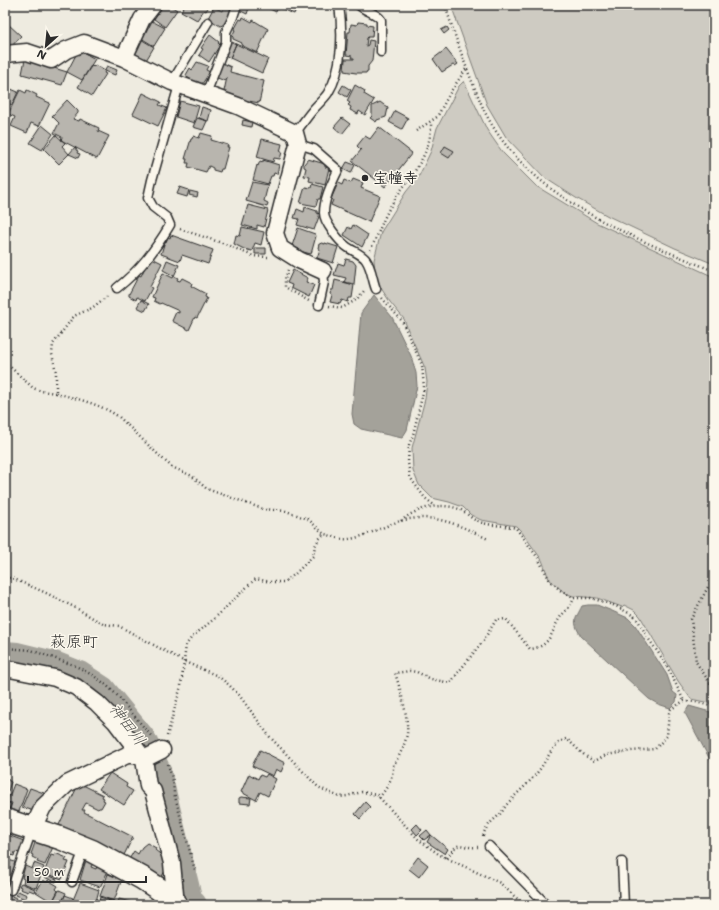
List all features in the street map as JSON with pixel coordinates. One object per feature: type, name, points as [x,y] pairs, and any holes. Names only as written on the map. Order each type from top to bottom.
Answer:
[{"type":"highway","points":[[5,820],[32,828],[85,848],[142,878],[159,889],[176,905]]},
{"type":"street","points":[[124,58],[142,18],[153,5]]},
{"type":"street","points":[[5,54],[27,52],[51,60],[66,50],[84,43],[124,58],[175,84],[238,106],[297,139],[275,233],[280,248],[299,260],[323,271]]},
{"type":"street","points":[[5,668],[55,678],[76,687],[97,703],[115,720],[142,757],[148,786],[153,791],[172,863],[176,905]]},
{"type":"street","points":[[32,828],[43,807],[67,784],[127,755],[142,757],[162,750]]},
{"type":"lane","points":[[206,94],[226,42],[226,32],[234,17],[237,5]]},
{"type":"lane","points":[[347,5],[339,7],[341,31],[337,74],[328,93],[311,112],[297,139],[314,149],[338,170],[329,190],[324,215],[332,231],[345,245],[365,258],[371,270],[375,285]]},
{"type":"lane","points":[[359,5],[379,16],[382,20],[381,52]]},
{"type":"lane","points":[[117,288],[134,275],[160,242],[170,225],[167,218],[153,207],[148,198],[175,84],[208,22]]},
{"type":"lane","points":[[319,305],[324,282],[323,271]]},
{"type":"lane","points":[[11,890],[32,828]]},
{"type":"lane","points":[[485,845],[546,905]]},
{"type":"lane","points":[[72,882],[85,848]]},
{"type":"lane","points":[[622,862],[624,905]]},
{"type":"path","points":[[445,5],[456,42],[488,118],[510,151],[527,169],[553,190],[596,217],[658,248],[714,271]]},
{"type":"path","points":[[416,131],[437,117],[466,68]]},
{"type":"path","points":[[365,258],[372,248],[380,226],[390,207],[414,174],[423,158],[430,143],[431,122]]},
{"type":"path","points":[[170,225],[226,244],[253,256],[269,257],[274,259]]},
{"type":"path","points":[[288,269],[285,279],[285,287],[319,305],[342,308],[356,300],[375,285],[380,295],[402,321],[422,365],[424,388],[413,435],[409,445],[408,462],[410,477],[425,498],[435,506]]},
{"type":"path","points":[[56,393],[56,372],[52,354],[53,344],[74,316],[92,308],[117,288]]},
{"type":"path","points":[[5,362],[33,388],[41,392],[56,393],[111,411],[172,467],[192,476],[207,489],[262,509],[286,511],[308,519],[324,534],[341,539],[349,539],[401,521],[420,518],[440,519],[457,524],[488,539]]},
{"type":"path","points":[[401,521],[407,515],[435,506],[445,506],[461,509],[476,521],[486,524],[516,528],[538,558],[550,581],[560,590],[574,598],[598,600],[616,606],[634,616],[666,664],[684,701]]},
{"type":"path","points":[[162,750],[181,686],[186,645],[192,637],[214,619],[256,579],[271,582],[284,582],[294,575],[313,556],[315,546],[324,534]]},
{"type":"path","points":[[5,577],[14,579],[44,592],[103,624],[119,626],[185,662],[218,676],[239,695],[270,738],[318,787],[339,797],[362,792],[377,795],[418,839],[440,855],[500,883],[524,905]]},
{"type":"path","points":[[714,582],[708,587],[691,619],[696,662],[714,689]]},
{"type":"path","points":[[379,798],[391,778],[393,773],[393,764],[398,758],[407,735],[401,692],[394,673],[410,671],[417,672],[431,679],[450,683],[483,641],[496,620],[506,619],[526,646],[530,649],[542,646],[550,638],[561,617],[571,607],[574,598]]},
{"type":"path","points":[[447,858],[454,848],[460,844],[475,848],[485,845],[483,834],[488,824],[500,814],[507,804],[528,783],[558,744],[563,740],[566,739],[589,759],[595,761],[612,754],[655,749],[667,736],[669,714],[671,709],[684,701],[696,702],[714,707]]},
{"type":"shaded area","points":[[451,5],[714,5],[714,264],[675,248],[608,216],[545,178],[506,137],[487,105]]},
{"type":"shaded area","points":[[464,81],[487,130],[503,153],[536,186],[597,223],[714,277],[714,704],[691,699],[678,681],[640,616],[634,610],[624,605],[622,607],[597,598],[573,596],[565,593],[549,579],[542,560],[516,526],[481,520],[471,515],[463,507],[432,498],[419,485],[413,471],[412,448],[425,399],[427,382],[425,368],[404,319],[390,302],[379,285],[374,260],[381,232],[406,192],[419,176],[431,151],[437,128],[459,86]]},
{"type":"shaded area","points":[[374,295],[392,317],[411,356],[416,373],[417,386],[407,430],[402,438],[361,429],[354,424],[352,414],[361,313]]},
{"type":"shaded area","points":[[597,605],[612,611],[628,618],[635,625],[667,675],[673,692],[677,695],[676,702],[670,708],[649,699],[581,636],[576,627],[576,621],[582,606]]},
{"type":"shaded area","points":[[689,706],[714,713],[714,767],[685,713]]},
{"type":"building","points":[[163,5],[171,6],[177,10],[165,27],[154,19],[158,13],[156,12]]},
{"type":"building","points":[[185,5],[210,5],[206,11],[204,10],[197,20],[181,11]]},
{"type":"building","points":[[225,5],[231,5],[234,9],[223,25],[220,26],[208,18],[214,7],[222,11]]},
{"type":"building","points":[[241,5],[250,5],[247,14],[239,10]]},
{"type":"building","points":[[270,5],[298,5],[294,14],[278,7],[276,12],[268,8]]},
{"type":"building","points":[[243,17],[252,22],[253,20],[268,29],[257,53],[233,39],[232,36],[234,30],[240,19],[242,20]]},
{"type":"building","points":[[152,21],[165,28],[154,46],[141,38],[147,26],[149,27]]},
{"type":"building","points":[[358,22],[367,23],[367,25],[373,26],[372,37],[367,38],[366,46],[368,45],[369,40],[374,41],[372,61],[368,66],[368,71],[366,73],[344,71],[345,59],[354,59],[351,58],[352,56],[346,55],[348,32],[350,32],[351,24],[357,25]]},
{"type":"building","points":[[8,24],[21,36],[9,49],[5,45],[5,27]]},
{"type":"building","points":[[447,27],[449,30],[444,34],[441,30]]},
{"type":"building","points":[[210,35],[219,42],[218,43],[220,45],[209,62],[199,55],[203,49],[201,48]]},
{"type":"building","points":[[139,38],[154,47],[145,62],[132,53]]},
{"type":"building","points":[[230,41],[236,44],[230,58],[225,55]]},
{"type":"building","points":[[236,44],[268,59],[262,73],[230,58]]},
{"type":"building","points":[[446,49],[458,64],[455,66],[453,65],[442,72],[433,59]]},
{"type":"building","points":[[78,51],[81,51],[95,59],[82,80],[67,72]]},
{"type":"building","points":[[25,59],[67,72],[62,85],[22,74]]},
{"type":"building","points":[[197,62],[208,66],[206,70],[210,72],[202,84],[198,82],[197,84],[186,75],[190,68],[192,70]]},
{"type":"building","points":[[222,63],[231,67],[230,72],[264,81],[259,103],[223,96],[227,77],[225,81],[215,77]]},
{"type":"building","points":[[92,65],[94,67],[95,65],[105,71],[104,73],[106,74],[92,96],[78,87]]},
{"type":"building","points":[[107,66],[117,70],[115,75],[105,71]]},
{"type":"building","points":[[343,85],[351,90],[347,97],[339,92]]},
{"type":"building","points":[[355,85],[365,91],[364,94],[374,100],[365,115],[359,111],[358,114],[350,110],[351,107],[348,105],[350,103],[347,101]]},
{"type":"building","points":[[8,86],[11,88],[5,100],[5,90]]},
{"type":"building","points":[[11,89],[18,92],[12,105],[5,102]]},
{"type":"building","points":[[20,90],[26,93],[27,90],[37,95],[36,97],[50,103],[39,126],[31,123],[27,133],[11,126],[15,117],[8,114]]},
{"type":"building","points":[[143,93],[161,102],[159,105],[167,108],[158,126],[133,114]]},
{"type":"building","points":[[67,100],[78,111],[73,119],[79,121],[80,119],[99,128],[98,131],[109,136],[97,159],[61,140],[62,137],[54,133],[59,123],[52,116]]},
{"type":"building","points":[[180,101],[199,106],[194,123],[176,117]]},
{"type":"building","points":[[380,102],[388,108],[386,117],[377,120],[376,122],[370,118],[372,116],[372,106]]},
{"type":"building","points":[[202,107],[211,110],[208,121],[199,118]]},
{"type":"building","points":[[395,111],[408,118],[402,129],[389,122]]},
{"type":"building","points":[[197,118],[207,121],[203,130],[193,127]]},
{"type":"building","points":[[342,118],[350,124],[342,134],[334,127]]},
{"type":"building","points":[[243,120],[252,122],[251,127],[242,125]]},
{"type":"building","points":[[42,125],[53,134],[42,150],[30,143]]},
{"type":"building","points":[[379,127],[412,153],[385,187],[352,161],[361,150],[357,146],[365,136],[370,139]]},
{"type":"building","points":[[201,133],[212,136],[211,140],[228,145],[227,147],[229,147],[223,169],[221,169],[220,172],[213,170],[213,168],[209,166],[206,172],[188,167],[189,163],[186,163],[187,159],[185,159],[191,139],[193,136],[199,138]]},
{"type":"building","points":[[56,135],[65,143],[62,146],[69,154],[59,164],[44,149]]},
{"type":"building","points":[[262,139],[282,144],[280,159],[274,158],[273,162],[257,157]]},
{"type":"building","points":[[445,146],[454,151],[449,158],[441,153]]},
{"type":"building","points":[[75,147],[78,151],[77,153],[80,154],[78,158],[69,154]]},
{"type":"building","points":[[308,159],[325,164],[325,167],[329,168],[325,185],[309,181],[310,177],[304,176],[306,168],[304,167],[304,164]]},
{"type":"building","points":[[263,160],[279,165],[277,174],[274,173],[273,176],[271,176],[268,184],[253,180],[257,165],[258,166],[260,161],[263,162]]},
{"type":"building","points":[[347,162],[355,165],[351,173],[343,169]]},
{"type":"building","points":[[353,179],[363,183],[361,188],[380,196],[369,222],[331,205],[333,200],[331,199],[338,183],[342,185],[344,180],[351,183]]},
{"type":"building","points":[[252,182],[268,185],[264,201],[268,203],[267,207],[246,201]]},
{"type":"building","points":[[312,184],[323,187],[320,199],[318,199],[316,206],[300,203],[305,187],[311,188]]},
{"type":"building","points":[[180,187],[189,190],[187,197],[177,194]]},
{"type":"building","points":[[190,191],[198,193],[197,197],[189,195]]},
{"type":"building","points":[[248,205],[268,210],[264,227],[257,225],[257,229],[242,225]]},
{"type":"building","points":[[305,207],[317,211],[317,213],[320,214],[314,230],[297,225],[299,219],[294,218],[297,209],[304,212]]},
{"type":"building","points":[[353,225],[368,235],[362,247],[344,235],[348,227],[351,229]]},
{"type":"building","points":[[242,227],[264,232],[261,245],[255,243],[252,251],[234,244],[236,235],[240,236]]},
{"type":"building","points":[[298,228],[315,234],[316,236],[311,254],[299,251],[299,249],[292,246]]},
{"type":"building","points":[[171,235],[213,250],[208,264],[182,255],[180,261],[161,254],[165,241],[166,242],[168,237],[170,238]]},
{"type":"building","points":[[321,243],[338,247],[333,263],[317,258],[320,249],[318,248],[319,244]]},
{"type":"building","points":[[255,248],[266,248],[266,254],[255,254]]},
{"type":"building","points":[[152,258],[162,263],[145,301],[137,297],[136,300],[129,296],[129,294],[139,275],[141,276],[147,263]]},
{"type":"building","points":[[346,259],[353,261],[356,265],[354,284],[344,282],[346,278],[334,275],[338,263],[344,265]]},
{"type":"building","points":[[167,260],[179,265],[174,276],[163,270]]},
{"type":"building","points":[[293,270],[308,278],[306,282],[314,285],[309,297],[291,288],[292,285],[287,283]]},
{"type":"building","points":[[163,273],[173,278],[174,276],[180,281],[182,278],[192,283],[191,286],[206,294],[205,297],[207,298],[189,330],[172,321],[176,312],[179,313],[179,311],[154,301],[155,298],[152,297]]},
{"type":"building","points":[[335,280],[354,285],[352,298],[349,298],[348,302],[342,300],[340,304],[330,302],[332,295],[330,294],[331,290],[333,290]]},
{"type":"building","points":[[141,300],[149,304],[145,311],[137,307]]},
{"type":"building","points":[[260,750],[285,763],[281,772],[276,769],[273,776],[252,766]]},
{"type":"building","points":[[110,773],[127,784],[126,787],[133,791],[124,805],[99,789]]},
{"type":"building","points":[[249,774],[258,779],[260,775],[265,777],[267,774],[276,779],[268,796],[260,792],[256,800],[241,792]]},
{"type":"building","points":[[5,778],[11,782],[5,800]]},
{"type":"building","points":[[79,783],[103,795],[103,800],[105,801],[101,808],[98,809],[86,803],[82,810],[85,810],[84,812],[133,837],[121,861],[58,827]]},
{"type":"building","points":[[14,784],[27,789],[17,817],[8,814],[12,803],[7,802]]},
{"type":"building","points":[[30,788],[44,793],[40,804],[34,813],[31,810],[22,807]]},
{"type":"building","points":[[239,798],[251,798],[250,804],[239,803]]},
{"type":"building","points":[[7,802],[11,804],[7,814],[5,814],[5,808]]},
{"type":"building","points":[[365,802],[370,807],[360,819],[355,814]]},
{"type":"building","points":[[417,824],[422,830],[417,835],[412,829]]},
{"type":"building","points":[[427,830],[431,835],[424,840],[420,836]]},
{"type":"building","points":[[5,834],[24,841],[20,853],[15,852],[14,856],[5,853]]},
{"type":"building","points":[[431,835],[448,849],[445,854],[427,842]]},
{"type":"building","points":[[36,840],[53,847],[45,865],[37,862],[38,860],[32,857],[33,855],[31,854]]},
{"type":"building","points":[[147,843],[156,848],[155,850],[164,857],[167,867],[161,878],[128,861],[134,851],[138,854],[142,847]]},
{"type":"building","points":[[55,853],[67,858],[65,861],[69,862],[62,879],[44,873],[51,855],[54,856]]},
{"type":"building","points":[[418,857],[428,865],[419,877],[409,869]]},
{"type":"building","points":[[5,859],[15,862],[15,865],[10,880],[9,879],[5,885]]},
{"type":"building","points":[[86,860],[93,863],[91,867],[96,869],[97,866],[108,871],[100,887],[80,880]]},
{"type":"building","points":[[34,863],[44,867],[36,888],[23,883],[24,879],[22,878],[25,866],[32,869]]},
{"type":"building","points":[[45,874],[57,879],[56,882],[44,877]]},
{"type":"building","points":[[108,874],[122,879],[114,901],[100,896]]},
{"type":"building","points":[[43,880],[47,882],[48,880],[58,886],[56,889],[58,891],[52,902],[36,892]]},
{"type":"building","points":[[21,883],[35,889],[34,892],[29,890],[28,892],[20,889],[21,887],[19,886]]},
{"type":"building","points":[[80,883],[99,890],[95,905],[86,905],[73,900]]},
{"type":"building","points":[[59,890],[66,893],[61,905],[54,905],[52,903]]},
{"type":"building","points":[[18,891],[27,895],[25,899],[16,895]]},
{"type":"building","points":[[5,894],[17,898],[14,905],[5,905]]},
{"type":"building","points":[[65,895],[73,898],[70,905],[61,905]]},
{"type":"building","points":[[100,897],[109,900],[107,905],[98,905]]},
{"type":"building","points":[[119,899],[130,902],[130,905],[108,905],[109,900],[118,903]]},
{"type":"waterway","name":"神田川","points":[[5,655],[17,656],[54,665],[79,675],[102,690],[142,739],[157,771],[189,901],[193,905]]},
{"type":"place","name":"宝幢寺","points":[[365,178]]},
{"type":"district","name":"萩原町","points":[[74,641]]}]
